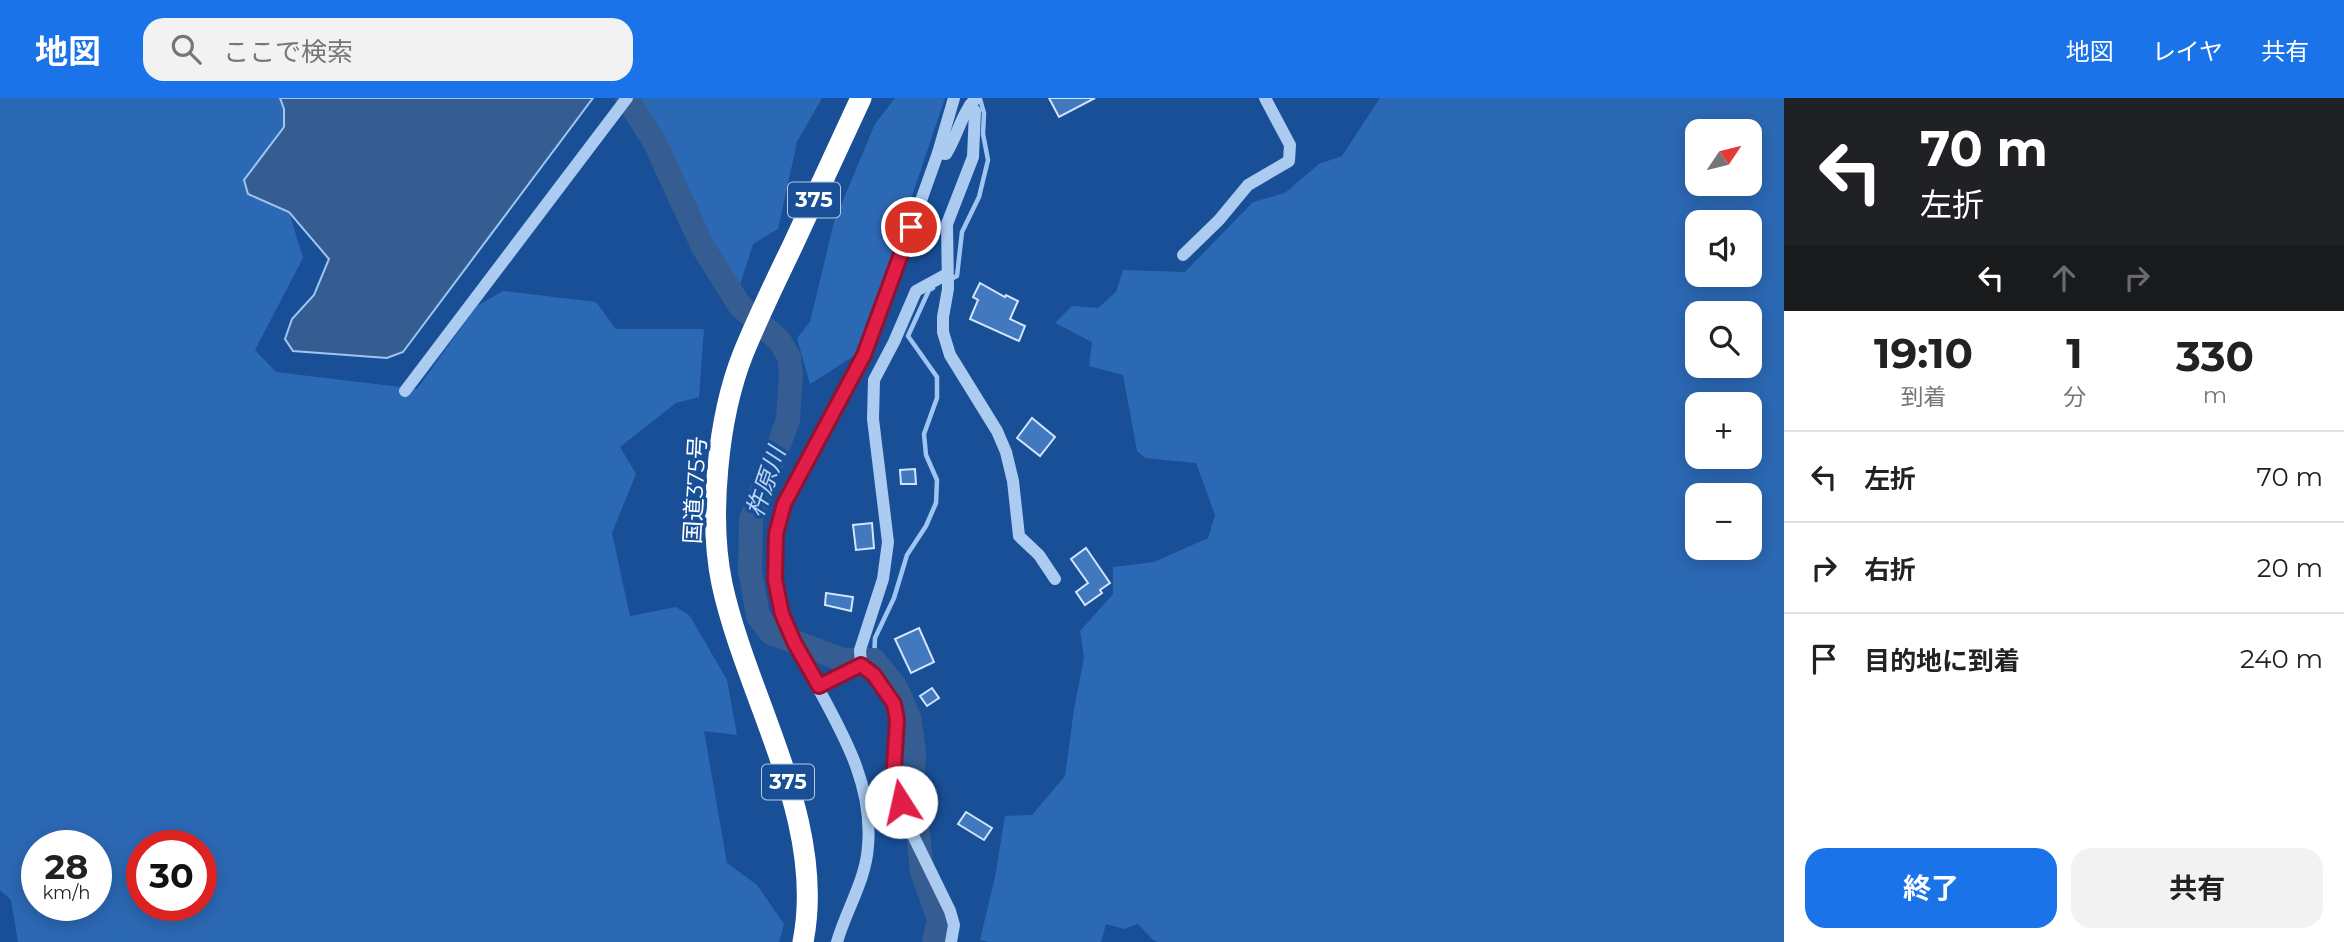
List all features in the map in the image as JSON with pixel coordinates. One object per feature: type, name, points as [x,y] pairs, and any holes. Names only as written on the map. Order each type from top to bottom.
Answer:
[{"type":"highway","name":"国道375号","points":[[803,942],[807,865],[790,790],[734,629],[722,583],[716,545],[716,508],[724,425],[742,356],[861,98]]},
{"type":"street","points":[[405,391],[627,98]]},
{"type":"street","points":[[837,942],[862,877],[868,848],[869,816],[858,765],[782,614],[775,580],[776,534],[784,504],[864,355],[876,327],[938,153],[954,98]]},
{"type":"street","points":[[1183,255],[1219,220],[1248,185],[1289,161],[1290,145],[1265,98]]},
{"type":"street","points":[[938,153],[946,153],[951,147],[964,112],[974,101]]},
{"type":"street","points":[[974,101],[973,157],[947,224],[948,289],[943,332],[950,355],[997,431],[1006,452],[1013,481],[1019,536],[1039,555],[1055,579]]},
{"type":"street","points":[[947,274],[916,291],[874,380],[873,419],[888,542],[883,579],[860,650],[861,665],[874,675],[894,704],[897,720],[894,767],[902,808],[918,848],[950,911],[954,925],[951,942]]},
{"type":"street","points":[[819,686],[861,665]]},
{"type":"shaded area","points":[[0,98],[280,98],[284,109],[284,127],[244,180],[248,194],[289,212],[303,258],[255,350],[276,372],[417,389],[477,306],[503,291],[596,302],[616,329],[704,329],[699,397],[676,403],[620,447],[636,474],[612,533],[630,616],[676,607],[690,616],[727,680],[737,735],[704,731],[727,863],[757,885],[784,924],[779,942],[18,942],[11,900],[0,890]]},
{"type":"shaded area","points":[[280,98],[593,98],[403,352],[387,358],[293,351],[285,339],[292,319],[314,295],[329,259],[289,212],[248,194],[244,180],[284,127],[284,109]]},
{"type":"shaded area","points":[[642,98],[822,98],[797,142],[778,229],[753,244],[738,291],[708,239],[641,106]]},
{"type":"shaded area","points":[[895,98],[945,98],[874,309],[854,356],[810,384],[797,338],[810,322],[834,222],[875,124]]},
{"type":"shaded area","points":[[1380,98],[1784,98],[1784,942],[1158,942],[1138,924],[1124,929],[1106,924],[1101,942],[980,940],[995,877],[1005,816],[1032,815],[1065,776],[1084,658],[1080,631],[1113,594],[1113,567],[1154,562],[1208,538],[1215,515],[1196,463],[1145,458],[1137,451],[1123,375],[1089,366],[1092,342],[1055,323],[1072,306],[1098,308],[1116,292],[1123,270],[1185,272],[1253,202],[1285,193],[1319,164],[1342,156]]},
{"type":"building","points":[[1049,98],[1095,98],[1059,117]]},
{"type":"building","points":[[980,283],[1018,301],[1010,319],[1025,326],[1019,341],[970,319],[978,300],[973,297]]},
{"type":"building","points":[[1032,418],[1055,437],[1040,456],[1017,438]]},
{"type":"building","points":[[915,469],[916,484],[901,484],[900,470]]},
{"type":"building","points":[[872,523],[874,548],[856,550],[853,525]]},
{"type":"building","points":[[1086,548],[1110,583],[1100,590],[1102,593],[1085,605],[1076,592],[1088,583],[1071,559]]},
{"type":"building","points":[[826,593],[853,597],[851,611],[825,605]]},
{"type":"building","points":[[919,628],[934,662],[911,673],[895,639]]},
{"type":"building","points":[[932,688],[939,698],[927,706],[920,696]]},
{"type":"building","points":[[966,812],[992,828],[984,840],[958,824]]},
{"type":"waterway","name":"杵原川","points":[[627,98],[654,141],[703,247],[740,306],[779,340],[789,357],[791,375],[788,420],[751,519],[750,570],[758,616],[771,633],[843,660],[874,660],[895,686],[909,717],[914,750],[913,785],[922,872],[939,919],[934,942]]},
{"type":"waterway","points":[[951,279],[957,276],[962,232],[979,197],[988,160],[983,134],[984,113],[980,99]]},
{"type":"waterway","points":[[874,660],[875,638],[894,598],[907,555],[926,526],[936,503],[937,480],[926,455],[924,434],[937,398],[937,377],[908,336],[929,290],[933,288]]},
{"type":"route","points":[[901,802],[894,767],[897,720],[894,704],[874,675],[861,665],[819,686],[794,642],[782,614],[775,580],[774,555],[784,504],[864,355],[911,227]]}]
